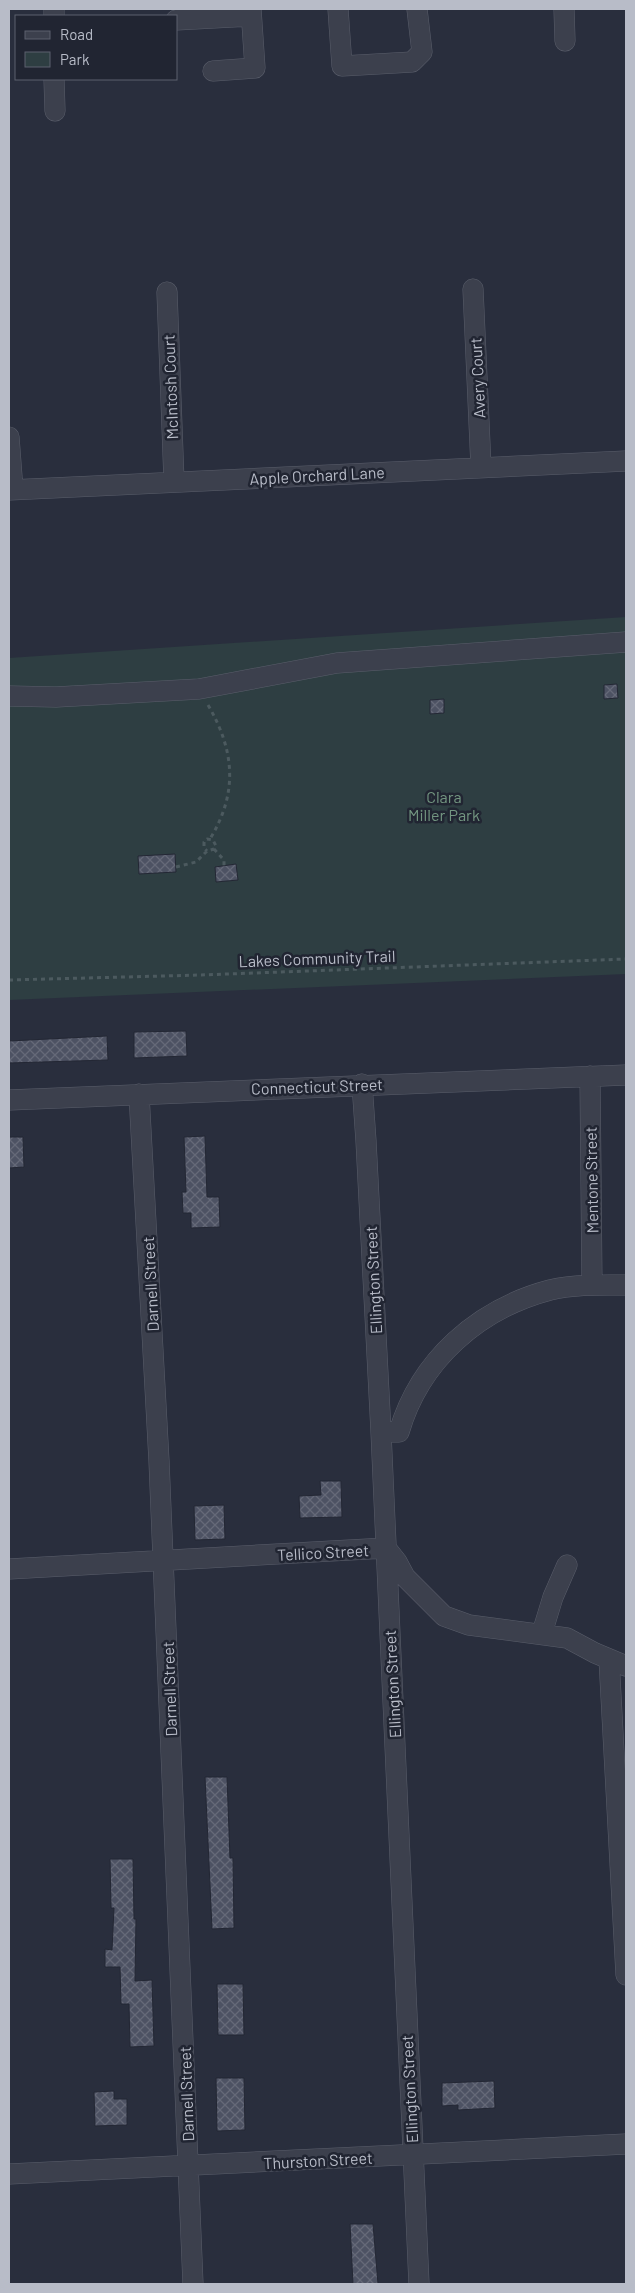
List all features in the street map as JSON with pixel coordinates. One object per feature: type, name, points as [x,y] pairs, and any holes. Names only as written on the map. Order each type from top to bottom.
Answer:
[{"type":"street","points":[[338,9],[342,66],[412,62],[422,52],[417,9]]},
{"type":"street","points":[[564,9],[565,41]]},
{"type":"street","points":[[178,20],[251,12],[254,68],[213,71]]},
{"type":"street","points":[[54,80],[55,111]]},
{"type":"street","name":"Avery Court","points":[[473,289],[481,467]]},
{"type":"street","name":"McIntosh Court","points":[[167,292],[174,481]]},
{"type":"street","points":[[9,438],[11,490]]},
{"type":"street","name":"Apple Orchard Lane","points":[[11,490],[626,460]]},
{"type":"street","points":[[9,696],[56,697],[199,689],[337,663],[626,642]]},
{"type":"street","name":"Connecticut Street","points":[[9,1100],[626,1074]]},
{"type":"street","name":"Mentone Street","points":[[590,1076],[592,1284]]},
{"type":"street","name":"Ellington Street","points":[[362,1084],[381,1432],[419,2284]]},
{"type":"street","name":"Darnell Street","points":[[139,1094],[163,1560],[193,2284]]},
{"type":"street","points":[[381,1432],[399,1432],[404,1414],[431,1365],[464,1331],[499,1309],[551,1290],[592,1284],[626,1284]]},
{"type":"street","name":"Tellico Street","points":[[9,1569],[386,1548],[398,1562],[405,1578],[444,1616],[478,1627],[542,1633],[567,1638],[618,1662]]},
{"type":"street","points":[[542,1633],[553,1597],[567,1565]]},
{"type":"street","points":[[618,1662],[626,1975]]},
{"type":"street","name":"Thurston Street","points":[[9,2174],[626,2144]]},
{"type":"path","points":[[199,689],[213,714],[227,746],[230,787],[222,820],[210,839],[204,844],[207,851]]},
{"type":"path","points":[[210,839],[215,842],[214,850]]},
{"type":"path","points":[[176,867],[196,862],[207,851],[214,850]]},
{"type":"path","points":[[214,850],[224,860],[224,866]]},
{"type":"path","name":"Lakes Community Trail","points":[[9,980],[201,975],[626,959]]},
{"type":"green space","name":"Clara Miller Park","points":[[626,617],[626,974],[9,1000],[9,658]]},
{"type":"building","points":[[617,684],[618,698],[604,699],[604,685]]},
{"type":"building","points":[[444,699],[444,713],[430,714],[430,700]]},
{"type":"building","points":[[175,854],[176,872],[139,874],[138,856]]},
{"type":"building","points":[[236,864],[238,880],[216,882],[215,867]]},
{"type":"building","points":[[186,1031],[187,1056],[134,1058],[134,1032]]},
{"type":"building","points":[[107,1036],[108,1060],[9,1063],[9,1041]]},
{"type":"building","points":[[205,1136],[207,1197],[219,1197],[220,1227],[191,1228],[191,1213],[183,1213],[182,1192],[186,1192],[184,1137]]},
{"type":"building","points":[[9,1137],[23,1137],[24,1167],[9,1168]]},
{"type":"building","points":[[320,1481],[341,1481],[342,1517],[300,1518],[299,1496],[321,1495]]},
{"type":"building","points":[[224,1505],[225,1539],[195,1540],[194,1506]]},
{"type":"building","points":[[205,1777],[227,1777],[230,1858],[233,1858],[234,1928],[212,1929]]},
{"type":"building","points":[[110,1859],[133,1859],[134,1919],[136,1919],[135,1981],[152,1980],[154,2046],[130,2047],[129,2004],[121,2004],[120,1967],[105,1967],[105,1949],[112,1950],[114,1908],[111,1908]]},
{"type":"building","points":[[217,1984],[243,1984],[244,2035],[218,2035]]},
{"type":"building","points":[[216,2078],[244,2078],[245,2130],[217,2131]]},
{"type":"building","points":[[494,2081],[495,2108],[458,2110],[458,2105],[442,2106],[442,2083]]},
{"type":"building","points":[[114,2091],[114,2099],[127,2099],[127,2125],[95,2126],[94,2092]]},
{"type":"building","points":[[350,2224],[373,2224],[378,2284],[353,2284]]}]
